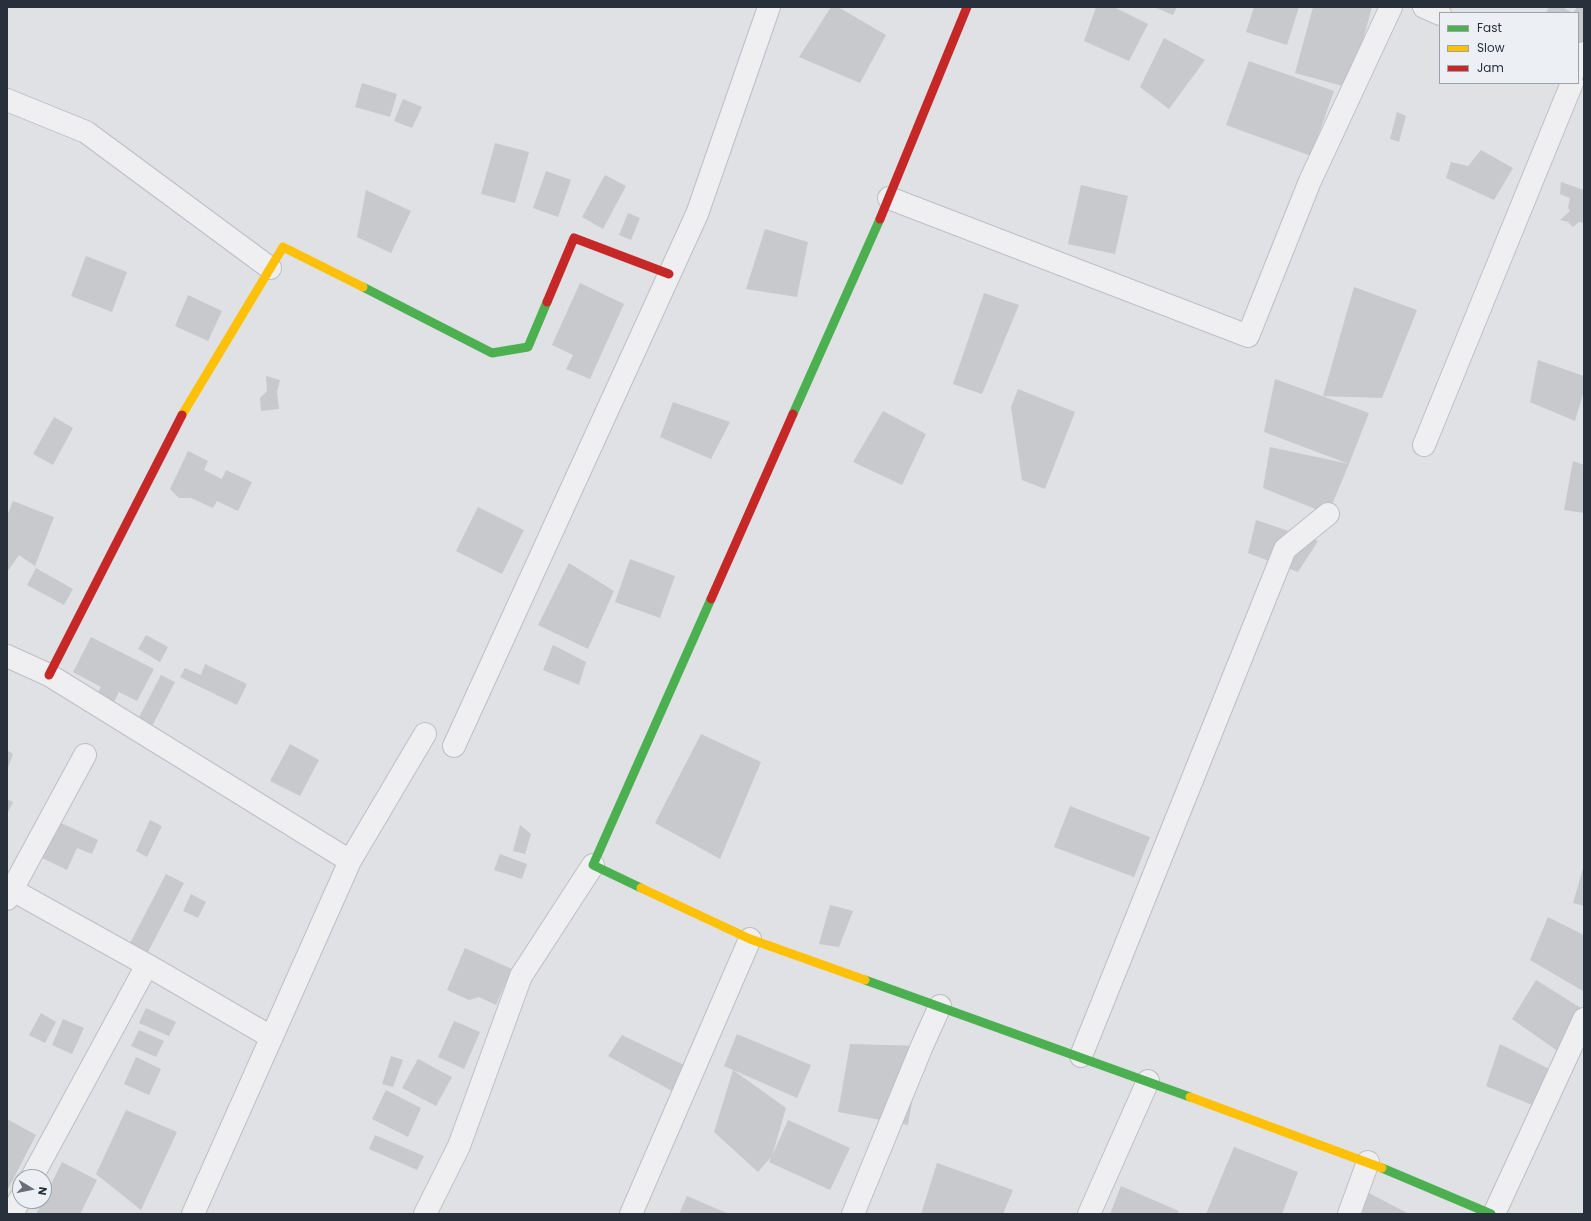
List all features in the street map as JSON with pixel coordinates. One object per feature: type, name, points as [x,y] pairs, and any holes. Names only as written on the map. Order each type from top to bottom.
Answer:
[{"type":"street","points":[[454,746],[697,214],[770,7]]},
{"type":"street","points":[[424,1214],[458,1146],[521,976],[593,865],[888,198],[967,7]]},
{"type":"street","points":[[888,198],[1248,336],[1310,181],[1391,7]]},
{"type":"street","points":[[1424,7],[1439,14]]},
{"type":"street","points":[[1579,66],[1584,53]]},
{"type":"street","points":[[1424,445],[1572,84]]},
{"type":"street","points":[[7,100],[86,132],[270,268]]},
{"type":"street","points":[[49,675],[187,405],[284,247],[492,353],[528,348],[574,238],[669,274]]},
{"type":"street","points":[[1080,1056],[1284,549],[1328,514]]},
{"type":"street","points":[[7,656],[49,675],[350,861]]},
{"type":"street","points":[[193,1214],[350,861],[425,734]]},
{"type":"street","points":[[85,755],[9,892],[148,965],[271,1037]]},
{"type":"street","points":[[593,865],[750,939],[1080,1056],[1368,1162],[1491,1214]]},
{"type":"street","points":[[632,1214],[750,939]]},
{"type":"street","points":[[36,1169],[148,965]]},
{"type":"street","points":[[853,1214],[940,1006]]},
{"type":"street","points":[[1494,1214],[1584,1018]]},
{"type":"street","points":[[1089,1214],[1148,1081]]},
{"type":"street","points":[[1350,1214],[1368,1162]]},
{"type":"building","points":[[831,7],[838,7],[886,35],[860,83],[799,57]]},
{"type":"building","points":[[1096,7],[1114,7],[1148,24],[1129,61],[1084,41]]},
{"type":"building","points":[[1154,7],[1177,7],[1173,15]]},
{"type":"building","points":[[1254,7],[1299,7],[1287,45],[1246,32]]},
{"type":"building","points":[[1313,7],[1372,7],[1350,88],[1295,73]]},
{"type":"building","points":[[1549,7],[1562,7],[1571,12],[1546,12]]},
{"type":"building","points":[[1577,7],[1584,7],[1584,48],[1579,60],[1579,12],[1574,12]]},
{"type":"building","points":[[1164,38],[1205,60],[1169,109],[1140,87]]},
{"type":"building","points":[[1249,61],[1334,91],[1311,156],[1226,125]]},
{"type":"building","points":[[362,83],[397,94],[390,117],[355,107]]},
{"type":"building","points":[[403,99],[422,107],[412,128],[394,121]]},
{"type":"building","points":[[1397,112],[1406,116],[1399,142],[1390,139]]},
{"type":"building","points":[[495,143],[529,152],[515,203],[481,194]]},
{"type":"building","points":[[1481,150],[1513,168],[1494,200],[1446,178],[1451,162],[1468,166]]},
{"type":"building","points":[[546,171],[571,180],[558,217],[533,208]]},
{"type":"building","points":[[605,175],[626,186],[603,229],[582,217]]},
{"type":"building","points":[[1561,182],[1584,190],[1584,223],[1579,222],[1573,227],[1568,222],[1560,220],[1570,211],[1568,208],[1570,198],[1560,194]]},
{"type":"building","points":[[1081,185],[1128,196],[1115,254],[1068,244]]},
{"type":"building","points":[[366,190],[411,211],[391,253],[357,237]]},
{"type":"building","points":[[628,213],[640,218],[631,240],[619,235]]},
{"type":"building","points":[[765,229],[808,242],[797,297],[746,289]]},
{"type":"building","points":[[86,256],[127,272],[112,312],[71,296]]},
{"type":"building","points":[[580,283],[624,304],[590,379],[566,369],[573,355],[552,345]]},
{"type":"building","points":[[1354,287],[1417,310],[1382,398],[1323,396]]},
{"type":"building","points":[[984,293],[1019,305],[982,394],[953,384]]},
{"type":"building","points":[[188,295],[222,311],[208,341],[175,326]]},
{"type":"building","points":[[1538,360],[1584,376],[1584,391],[1575,421],[1530,402]]},
{"type":"building","points":[[266,376],[280,380],[277,392],[279,409],[261,411],[260,398],[267,391]]},
{"type":"building","points":[[1275,379],[1369,413],[1349,464],[1264,432]]},
{"type":"building","points":[[1018,389],[1075,412],[1045,489],[1022,480],[1011,407]]},
{"type":"building","points":[[673,402],[730,422],[711,459],[660,437]]},
{"type":"building","points":[[883,411],[926,434],[902,485],[853,462]]},
{"type":"building","points":[[54,417],[73,428],[53,465],[33,454]]},
{"type":"building","points":[[1270,447],[1349,464],[1328,514],[1263,488]]},
{"type":"building","points":[[188,451],[208,461],[204,470],[222,479],[226,470],[252,482],[238,511],[217,501],[213,508],[191,498],[179,498],[170,489]]},
{"type":"building","points":[[1573,461],[1584,465],[1584,513],[1564,510]]},
{"type":"building","points":[[13,501],[54,517],[35,566],[19,555],[7,572],[7,516]]},
{"type":"building","points":[[478,507],[524,530],[502,574],[456,551]]},
{"type":"building","points":[[1256,520],[1318,541],[1298,572],[1248,553]]},
{"type":"building","points":[[630,559],[675,576],[660,618],[615,602]]},
{"type":"building","points":[[569,563],[614,591],[588,649],[538,625]]},
{"type":"building","points":[[36,568],[73,589],[64,605],[27,585]]},
{"type":"building","points":[[146,635],[168,647],[160,662],[138,649]]},
{"type":"building","points":[[91,637],[154,669],[137,701],[119,692],[113,704],[96,695],[101,687],[73,672]]},
{"type":"building","points":[[553,645],[586,662],[579,685],[543,670]]},
{"type":"building","points":[[205,664],[247,684],[237,705],[180,677],[185,668],[201,675]]},
{"type":"building","points":[[161,675],[175,682],[151,728],[137,721]]},
{"type":"building","points":[[701,734],[761,762],[720,859],[655,823]]},
{"type":"building","points":[[290,744],[319,760],[300,796],[270,781]]},
{"type":"building","points":[[7,750],[13,754],[7,770]]},
{"type":"building","points":[[7,799],[13,802],[7,814]]},
{"type":"building","points":[[1070,806],[1150,837],[1134,877],[1054,847]]},
{"type":"building","points":[[150,820],[162,826],[147,857],[136,851]]},
{"type":"building","points":[[59,822],[98,840],[92,854],[77,848],[67,870],[42,858]]},
{"type":"building","points":[[520,825],[531,834],[525,854],[513,851]]},
{"type":"building","points":[[500,854],[527,864],[522,879],[494,870]]},
{"type":"building","points":[[1584,865],[1584,906],[1573,903]]},
{"type":"building","points":[[166,874],[184,883],[147,954],[129,945]]},
{"type":"building","points":[[191,894],[206,902],[198,918],[183,911]]},
{"type":"building","points":[[830,905],[853,911],[839,947],[819,944]]},
{"type":"building","points":[[1548,917],[1584,935],[1583,991],[1530,960]]},
{"type":"building","points":[[465,948],[512,969],[496,1005],[479,997],[469,1000],[447,990]]},
{"type":"building","points":[[1536,980],[1584,1010],[1566,1057],[1512,1019]]},
{"type":"building","points":[[146,1008],[176,1022],[169,1036],[139,1023]]},
{"type":"building","points":[[41,1013],[56,1022],[45,1043],[29,1035]]},
{"type":"building","points":[[63,1019],[84,1028],[72,1054],[52,1045]]},
{"type":"building","points":[[454,1021],[480,1032],[464,1069],[438,1057]]},
{"type":"building","points":[[139,1030],[164,1041],[156,1057],[131,1046]]},
{"type":"building","points":[[737,1034],[811,1065],[797,1098],[724,1066]]},
{"type":"building","points":[[622,1035],[688,1067],[674,1092],[608,1056]]},
{"type":"building","points":[[850,1044],[922,1046],[908,1125],[838,1112]]},
{"type":"building","points":[[1500,1044],[1559,1074],[1542,1109],[1486,1086]]},
{"type":"building","points":[[391,1056],[403,1060],[393,1087],[382,1084]]},
{"type":"building","points":[[136,1057],[161,1069],[149,1095],[124,1084]]},
{"type":"building","points":[[418,1059],[452,1077],[436,1106],[402,1088]]},
{"type":"building","points":[[733,1070],[786,1108],[772,1156],[758,1172],[714,1132]]},
{"type":"building","points":[[386,1090],[421,1108],[408,1137],[372,1119]]},
{"type":"building","points":[[126,1110],[177,1132],[141,1210],[96,1174]]},
{"type":"building","points":[[7,1119],[36,1135],[18,1169],[12,1169],[12,1181],[7,1191]]},
{"type":"building","points":[[788,1120],[850,1148],[830,1190],[769,1162]]},
{"type":"building","points":[[375,1135],[424,1156],[417,1170],[369,1149]]},
{"type":"building","points":[[1234,1147],[1298,1172],[1282,1214],[1206,1214]]},
{"type":"building","points":[[62,1162],[97,1180],[80,1214],[36,1214],[39,1209],[52,1209],[52,1182]]},
{"type":"building","points":[[937,1163],[1013,1190],[1003,1214],[921,1214]]},
{"type":"building","points":[[1121,1186],[1179,1211],[1177,1214],[1110,1214]]},
{"type":"building","points":[[1369,1193],[1409,1214],[1358,1214]]},
{"type":"building","points":[[687,1196],[729,1214],[679,1214]]},
{"type":"traffic: fast","points":[[793,414],[880,219]]},
{"type":"traffic: fast","points":[[363,287],[492,353],[528,347],[547,302]]},
{"type":"traffic: fast","points":[[641,888],[593,865],[711,599]]},
{"type":"traffic: fast","points":[[865,980],[1190,1097]]},
{"type":"traffic: fast","points":[[1382,1168],[1491,1214]]},
{"type":"traffic: slow","points":[[182,415],[283,247],[363,287]]},
{"type":"traffic: slow","points":[[641,888],[750,939],[865,980]]},
{"type":"traffic: slow","points":[[1190,1097],[1382,1168]]},
{"type":"traffic: jam","points":[[880,219],[967,7]]},
{"type":"traffic: jam","points":[[547,302],[574,238],[669,274]]},
{"type":"traffic: jam","points":[[711,599],[793,414]]},
{"type":"traffic: jam","points":[[49,675],[182,415]]}]
